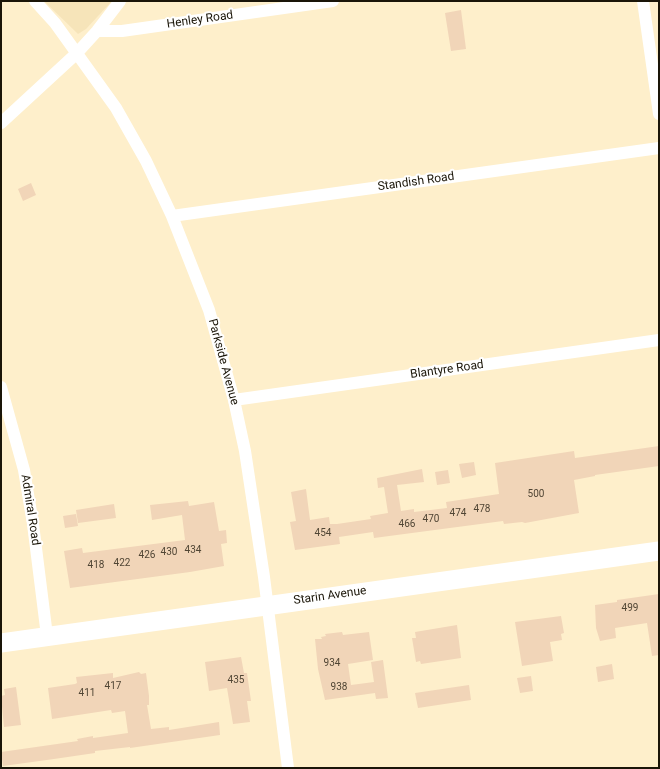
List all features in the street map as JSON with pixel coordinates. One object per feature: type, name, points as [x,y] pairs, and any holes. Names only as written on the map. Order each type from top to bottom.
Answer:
[{"type":"street","name":"Parkside Avenue","points":[[35,1],[55,23],[116,108],[146,161],[172,216],[209,310],[234,400],[245,451],[268,605],[288,768]]},
{"type":"street","points":[[1,123],[77,53],[120,1]]},
{"type":"street","name":"Henley Road","points":[[97,31],[122,31],[333,1]]},
{"type":"street","points":[[644,1],[659,114]]},
{"type":"street","name":"Standish Road","points":[[172,216],[659,148]]},
{"type":"street","name":"Blantyre Road","points":[[234,400],[659,340]]},
{"type":"street","name":"Admiral Road","points":[[1,387],[24,470],[33,524],[47,636]]},
{"type":"street","name":"Starin Avenue","points":[[1,643],[659,551]]},
{"type":"shaded area","points":[[44,1],[112,1],[86,29],[78,34]]},
{"type":"building","points":[[461,10],[466,49],[451,51],[445,13]]},
{"type":"building","points":[[31,183],[36,195],[23,201],[18,189]]},
{"type":"building","points":[[659,446],[659,466],[595,475],[574,480],[579,513],[525,523],[504,524],[503,521],[374,538],[373,532],[339,537],[340,544],[295,550],[290,522],[296,521],[291,492],[306,489],[310,520],[329,517],[330,524],[337,524],[371,519],[370,516],[388,513],[384,487],[378,488],[377,478],[422,469],[424,482],[397,485],[401,511],[414,509],[414,512],[447,508],[446,502],[499,494],[495,463],[574,451],[575,458]]},
{"type":"building","points":[[474,462],[476,475],[462,478],[459,464]]},
{"type":"building","points":[[448,470],[450,483],[437,485],[435,472]]},
{"type":"building","points":[[188,501],[189,506],[214,502],[219,531],[226,530],[227,543],[221,544],[224,566],[70,588],[64,551],[82,548],[83,553],[185,540],[182,515],[152,520],[150,505]]},
{"type":"building","points":[[114,504],[116,518],[78,523],[76,510]]},
{"type":"building","points":[[76,514],[78,526],[65,528],[63,516]]},
{"type":"building","points":[[659,594],[659,655],[652,656],[647,623],[615,628],[616,638],[600,641],[596,628],[595,605]]},
{"type":"building","points":[[561,616],[564,633],[561,634],[562,640],[550,642],[553,661],[522,666],[515,622]]},
{"type":"building","points":[[457,625],[461,658],[421,664],[420,661],[416,662],[412,638],[416,638],[415,632]]},
{"type":"building","points":[[342,632],[343,635],[369,632],[373,660],[348,664],[351,685],[374,682],[371,662],[383,660],[388,698],[376,699],[375,693],[325,700],[318,669],[315,639],[322,639],[321,637],[326,636],[325,634]]},
{"type":"building","points":[[241,657],[244,673],[247,673],[251,701],[247,701],[250,722],[233,724],[227,688],[209,691],[205,662]]},
{"type":"building","points":[[612,664],[614,679],[598,682],[596,667]]},
{"type":"building","points":[[139,672],[141,674],[146,673],[149,696],[149,705],[147,705],[151,729],[169,727],[169,730],[219,722],[220,735],[95,751],[95,753],[3,766],[1,752],[78,741],[77,739],[93,736],[93,738],[128,733],[125,711],[112,713],[111,710],[52,719],[48,688],[75,684],[77,683],[76,677],[113,673],[113,678]]},
{"type":"building","points":[[531,676],[533,691],[520,693],[517,678]]},
{"type":"building","points":[[469,685],[471,700],[418,708],[415,693]]},
{"type":"building","points":[[16,687],[21,725],[4,727],[1,696],[5,695],[4,689]]}]
